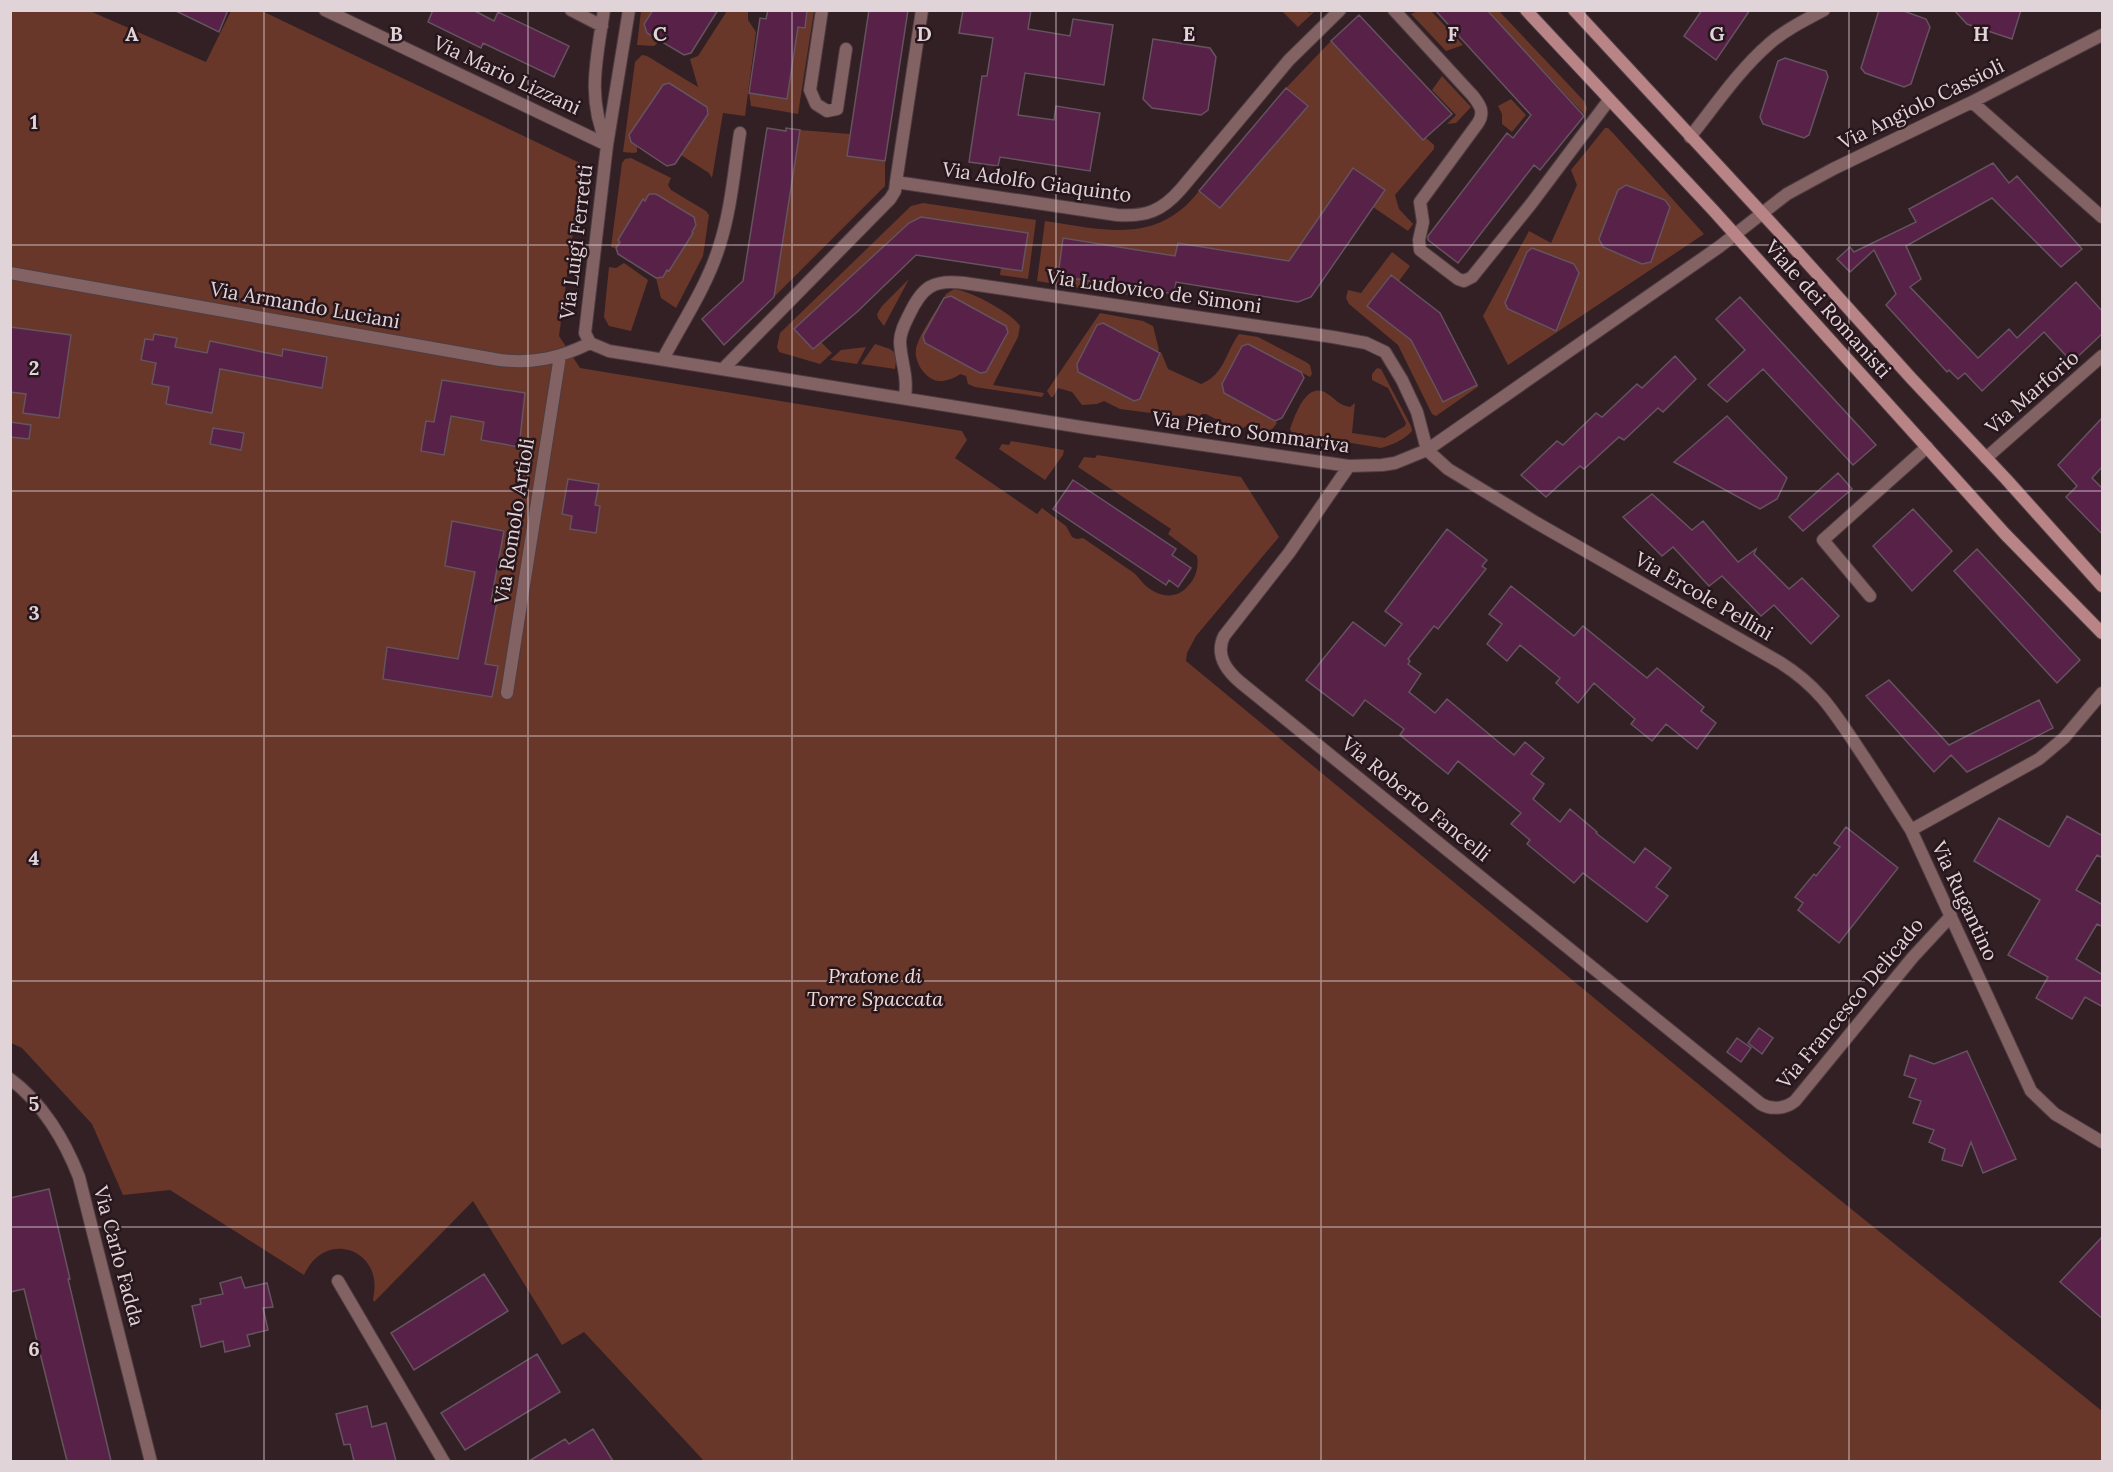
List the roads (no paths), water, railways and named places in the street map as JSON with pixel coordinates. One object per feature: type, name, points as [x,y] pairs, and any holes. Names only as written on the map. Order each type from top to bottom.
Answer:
[{"type":"street","points":[[570,10],[602,26]]},
{"type":"street","name":"Via Luigi Ferretti","points":[[604,10],[595,67],[594,90],[597,121],[607,144]]},
{"type":"street","name":"Via Luigi Ferretti","points":[[590,344],[585,333],[607,144],[629,10]]},
{"type":"street","points":[[822,10],[810,90],[816,104],[827,111],[837,109],[846,49]]},
{"type":"street","points":[[723,369],[890,199],[895,191],[922,10]]},
{"type":"street","name":"Via Adolfo Giaquinto","points":[[897,182],[1095,213],[1133,216],[1150,212],[1171,201],[1288,60],[1340,10]]},
{"type":"street","points":[[1394,10],[1482,108],[1482,115],[1478,123],[1420,202],[1423,222],[1419,240],[1420,250],[1458,279],[1472,278],[1610,100]]},
{"type":"street","name":"Viale dei Romanisti","points":[[1526,10],[1735,235],[2005,534],[2103,633]]},
{"type":"street","name":"Viale dei Romanisti","points":[[1574,10],[2103,586]]},
{"type":"street","points":[[1690,137],[1761,51],[1788,30],[1824,10]]},
{"type":"street","name":"Via Mario Lizzani","points":[[328,11],[607,144]]},
{"type":"street","name":"Via Angiolo Cassioli","points":[[1761,213],[1787,194],[1833,169],[2103,35]]},
{"type":"street","points":[[1972,102],[2103,217]]},
{"type":"street","points":[[663,359],[717,253],[728,212],[740,133]]},
{"type":"street","name":"Via Pietro Sommariva","points":[[590,344],[609,351],[1098,430],[1349,466],[1382,465],[1395,463],[1427,450],[1735,235],[1761,213]]},
{"type":"street","name":"Via Armando Luciani","points":[[10,273],[500,360],[531,361],[560,356],[590,344]]},
{"type":"street","name":"Via Ludovico de Simoni","points":[[906,398],[906,371],[900,341],[902,330],[921,293],[933,285],[948,281],[1371,344],[1385,352],[1402,380],[1421,420],[1427,450]]},
{"type":"street","name":"Via Romolo Artioli","points":[[507,693],[560,356]]},
{"type":"street","name":"Via Marforio","points":[[1986,458],[2103,356]]},
{"type":"street","points":[[1870,596],[1822,540],[1927,447]]},
{"type":"street","name":"Via Ercole Pellini","points":[[1427,450],[1448,469],[1477,488],[1794,671],[1825,699],[1887,790],[1911,830]]},
{"type":"street","name":"Via Roberto Fancelli","points":[[1349,466],[1288,553],[1224,636],[1221,650],[1227,669],[1240,682],[1751,1097],[1764,1106],[1774,1108]]},
{"type":"street","name":"Via Rugantino","points":[[2103,693],[2072,730],[2039,759],[1911,830],[2031,1091],[2055,1114],[2103,1142]]},
{"type":"street","name":"Via Francesco Delicado","points":[[1774,1108],[1788,1106],[1795,1101],[1913,957],[1951,916]]},
{"type":"street","name":"Via Carlo Fadda","points":[[10,1079],[32,1098],[54,1128],[79,1177],[151,1461]]},
{"type":"street","points":[[338,1281],[444,1461]]},
{"type":"park label","name":"Pratone di Torre Spaccata","points":[[875,988]]}]
